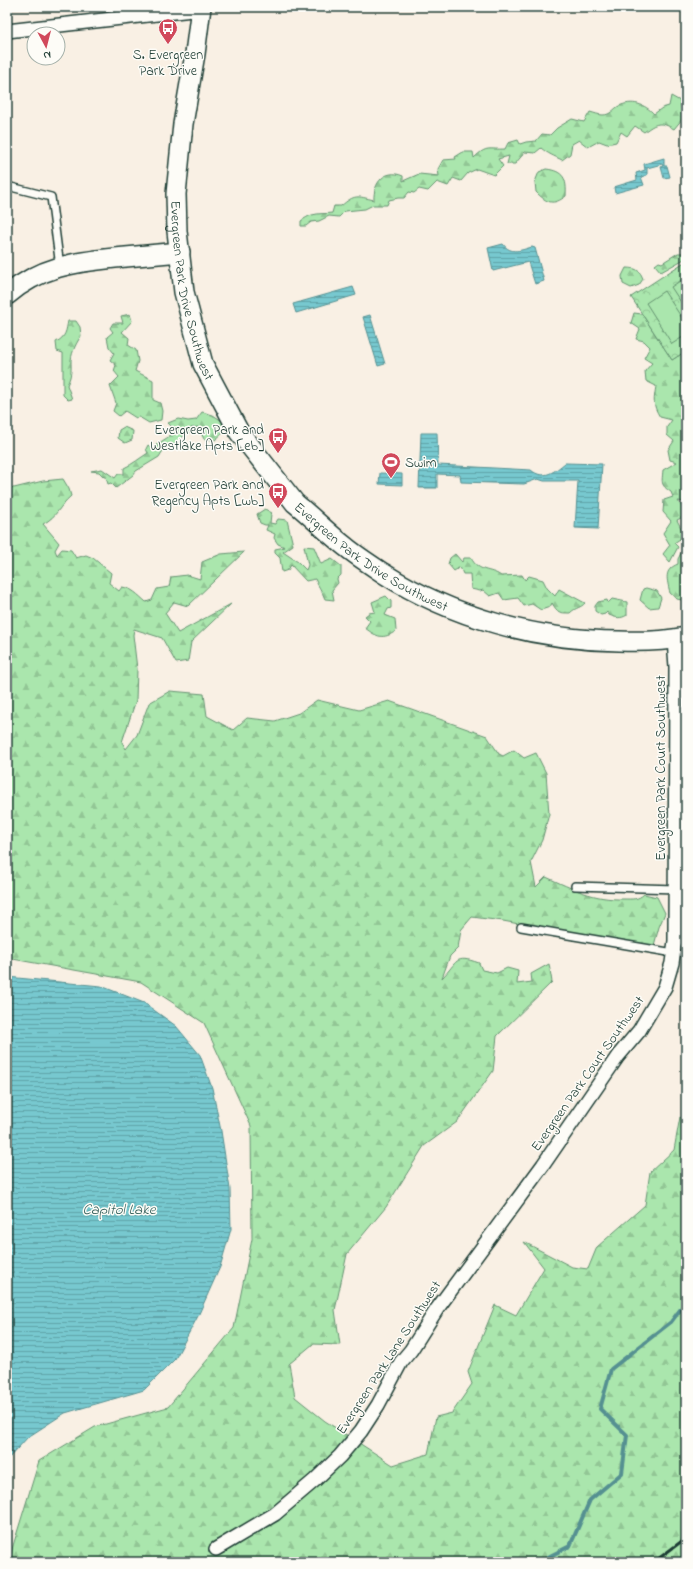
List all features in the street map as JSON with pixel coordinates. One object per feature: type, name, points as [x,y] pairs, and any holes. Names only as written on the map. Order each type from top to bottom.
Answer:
[{"type":"street","points":[[7,31],[201,8]]},
{"type":"street","name":"Evergreen Park Drive Southwest","points":[[201,8],[178,163],[176,194],[180,252],[184,292],[203,364],[239,432],[295,503],[346,547],[384,574],[429,599],[467,614],[507,627],[556,637],[603,641],[642,642],[680,638]]},
{"type":"street","points":[[7,295],[16,287],[30,279],[60,266],[76,262],[180,252]]},
{"type":"street","name":"Evergreen Park Court Southwest","points":[[455,1284],[543,1165],[618,1056],[639,1031],[665,987],[678,945],[674,787],[681,689],[680,638]]},
{"type":"street","name":"Evergreen Park Lane Southwest","points":[[216,1549],[274,1514],[315,1480],[340,1456],[361,1431],[378,1405],[401,1362],[455,1284]]},
{"type":"lane","points":[[7,186],[51,197],[60,266]]},
{"type":"lane","points":[[575,886],[676,889]]},
{"type":"lane","points":[[521,927],[678,945]]},
{"type":"green space","points":[[671,96],[680,101],[683,118],[674,129],[658,124],[644,132],[635,126],[627,136],[621,132],[616,142],[607,144],[599,141],[588,147],[579,140],[572,144],[570,154],[562,160],[541,148],[535,153],[525,152],[515,164],[507,164],[509,156],[498,159],[503,166],[494,175],[477,169],[468,173],[461,181],[453,178],[448,186],[437,182],[428,191],[419,189],[414,193],[409,192],[404,198],[389,200],[387,205],[373,205],[365,209],[345,211],[339,217],[329,216],[319,221],[311,222],[306,226],[301,226],[301,221],[308,217],[317,214],[332,213],[334,206],[341,206],[350,199],[360,197],[374,200],[374,194],[378,183],[381,179],[391,174],[403,176],[403,181],[419,174],[439,176],[438,169],[443,160],[456,159],[455,157],[463,152],[473,152],[474,158],[482,151],[505,149],[508,143],[518,140],[520,144],[536,141],[542,134],[550,135],[557,128],[572,119],[584,122],[590,112],[606,115],[619,106],[629,103],[642,105],[654,114],[662,108],[669,106]]},
{"type":"green space","points":[[546,169],[561,174],[566,185],[566,196],[554,202],[547,201],[536,192],[535,182],[539,172]]},
{"type":"green space","points":[[678,253],[686,253],[686,258],[661,272],[655,265],[659,262],[662,263]]},
{"type":"green space","points":[[686,261],[686,351],[672,360],[631,297]]},
{"type":"green space","points":[[626,268],[635,269],[640,273],[643,279],[639,285],[631,288],[623,284],[622,276]]},
{"type":"green space","points":[[686,277],[686,310],[671,287]]},
{"type":"green space","points":[[664,291],[686,324],[686,335],[672,344],[646,303]]},
{"type":"green space","points":[[634,313],[642,314],[672,360],[686,351],[686,488],[684,489],[686,502],[678,501],[684,510],[683,517],[677,520],[682,530],[680,539],[674,543],[678,547],[670,562],[663,554],[670,545],[663,533],[671,521],[663,512],[664,500],[673,497],[671,492],[663,485],[662,480],[663,470],[677,462],[670,460],[668,450],[674,441],[667,435],[667,427],[672,420],[660,417],[656,409],[654,399],[656,386],[646,381],[645,371],[652,363],[644,358],[650,347],[644,341],[636,339],[640,329],[631,323]]},
{"type":"green space","points":[[130,314],[132,321],[122,332],[129,338],[128,345],[136,350],[138,361],[135,371],[153,380],[153,400],[160,403],[162,411],[161,420],[149,423],[139,417],[136,418],[125,411],[119,416],[113,411],[116,403],[110,386],[119,377],[114,371],[116,365],[110,360],[114,353],[109,347],[107,337],[113,332],[110,328],[113,323],[123,323],[121,316]]},
{"type":"green space","points":[[68,321],[76,321],[80,327],[81,336],[75,347],[71,360],[71,370],[67,385],[72,399],[68,400],[63,395],[63,353],[57,351],[56,342],[64,336]]},
{"type":"green space","points":[[202,412],[213,415],[222,421],[223,433],[215,440],[204,439],[198,427],[191,428],[190,432],[182,437],[176,444],[164,449],[159,457],[136,471],[116,488],[111,483],[108,484],[106,477],[99,472],[91,471],[102,469],[115,478],[118,474],[124,474],[124,468],[148,453],[146,449],[148,445],[153,449],[156,444],[176,431],[168,423],[178,419],[188,421],[196,420]]},
{"type":"green space","points":[[124,427],[133,431],[132,440],[125,443],[118,438],[119,430]]},
{"type":"green space","points":[[63,479],[71,496],[52,518],[43,524],[59,543],[55,550],[57,555],[62,549],[71,550],[76,558],[86,555],[93,558],[111,573],[109,583],[119,591],[122,587],[132,590],[146,602],[152,600],[157,589],[169,587],[171,577],[187,575],[200,579],[202,562],[221,554],[244,552],[188,606],[174,602],[165,613],[178,633],[231,604],[191,642],[188,661],[176,663],[162,638],[134,629],[133,635],[137,669],[136,700],[122,742],[126,749],[137,735],[149,703],[170,691],[204,694],[207,716],[233,730],[247,718],[275,721],[299,713],[317,700],[359,710],[389,701],[487,736],[499,754],[503,756],[514,750],[524,758],[536,753],[546,773],[549,814],[542,840],[531,862],[536,887],[546,877],[584,893],[603,898],[632,899],[644,894],[657,897],[665,913],[659,927],[653,949],[503,921],[472,917],[461,930],[458,948],[450,956],[442,978],[457,961],[465,959],[479,963],[482,970],[497,973],[507,968],[518,971],[517,984],[532,982],[531,974],[549,964],[552,982],[497,1036],[493,1071],[457,1122],[424,1146],[386,1207],[347,1254],[335,1310],[340,1345],[313,1344],[289,1364],[295,1397],[325,1421],[393,1465],[428,1454],[436,1417],[452,1413],[472,1384],[468,1372],[495,1305],[516,1315],[544,1268],[524,1242],[572,1267],[588,1269],[597,1247],[645,1205],[650,1172],[674,1150],[680,1117],[686,1121],[686,1562],[8,1562],[39,1461],[95,1427],[168,1407],[234,1328],[252,1239],[251,1126],[204,1023],[141,982],[7,958],[7,522],[10,518],[7,515],[7,486],[14,488],[43,481]]},
{"type":"green space","points":[[265,509],[272,513],[270,523],[275,524],[278,519],[287,520],[293,545],[283,552],[298,562],[306,570],[308,565],[304,546],[314,547],[321,564],[332,559],[341,566],[341,575],[337,579],[338,583],[332,590],[334,600],[325,599],[315,579],[306,581],[291,565],[288,570],[282,572],[280,558],[275,553],[275,549],[285,547],[278,544],[274,538],[275,534],[266,530],[268,525],[260,523],[257,514]]},
{"type":"green space","points":[[681,553],[686,553],[686,601],[677,599],[670,593],[667,579],[670,569],[678,564],[678,559]]},
{"type":"green space","points":[[455,554],[462,562],[464,558],[471,558],[474,563],[481,568],[501,576],[522,575],[525,580],[529,576],[543,580],[547,588],[555,596],[559,589],[585,603],[570,613],[563,613],[557,611],[552,603],[550,607],[541,610],[532,604],[524,606],[518,598],[504,600],[499,593],[490,596],[483,590],[480,591],[471,589],[470,574],[463,574],[460,567],[454,571],[448,564],[450,558]]},
{"type":"green space","points":[[646,588],[657,591],[661,598],[658,607],[649,608],[640,600],[643,589]]},
{"type":"green space","points":[[386,596],[391,601],[391,608],[388,609],[385,615],[395,619],[396,631],[387,636],[380,636],[373,634],[365,628],[370,621],[365,616],[369,613],[375,612],[372,602]]},
{"type":"green space","points":[[612,599],[627,602],[627,615],[621,618],[609,615],[607,612],[601,615],[595,611],[595,606],[598,602],[607,600],[608,603]]},
{"type":"water","points":[[664,158],[664,166],[667,166],[670,177],[664,178],[661,167],[663,166],[662,164],[647,168],[647,175],[641,177],[644,185],[615,193],[614,187],[637,180],[636,173],[645,170],[644,164]]},
{"type":"water","points":[[503,244],[509,250],[513,251],[532,247],[535,248],[544,281],[535,284],[528,262],[493,271],[488,248]]},
{"type":"water","points":[[353,287],[356,295],[296,313],[293,304]]},
{"type":"water","points":[[370,315],[385,364],[378,366],[363,317]]},
{"type":"water","points":[[421,433],[437,433],[438,465],[531,470],[540,475],[545,475],[553,472],[565,463],[602,464],[598,529],[575,528],[578,481],[544,481],[538,479],[524,484],[461,482],[460,475],[437,474],[437,488],[419,488]]},
{"type":"water","name":"Swim","points":[[380,473],[402,474],[402,485],[379,484]]},
{"type":"water","name":"Capitol Lake","points":[[7,977],[101,986],[144,1003],[176,1026],[200,1055],[212,1088],[221,1131],[230,1189],[231,1229],[220,1267],[198,1316],[175,1359],[144,1390],[65,1413],[28,1437],[7,1460]]},
{"type":"waterway","points":[[546,1562],[548,1557],[570,1546],[590,1500],[622,1473],[627,1435],[600,1409],[611,1369],[671,1322],[686,1302]]},
{"type":"railway","points":[[654,1562],[686,1538]]},
{"type":"place","name":"S. Evergreen Park Drive","points":[[168,45]]},
{"type":"place","name":"Evergreen Park and Westlake Apts [eb]","points":[[278,454]]},
{"type":"place","name":"Swim","points":[[391,479]]},
{"type":"place","name":"Evergreen Park and Regency Apts [wb]","points":[[278,509]]}]
